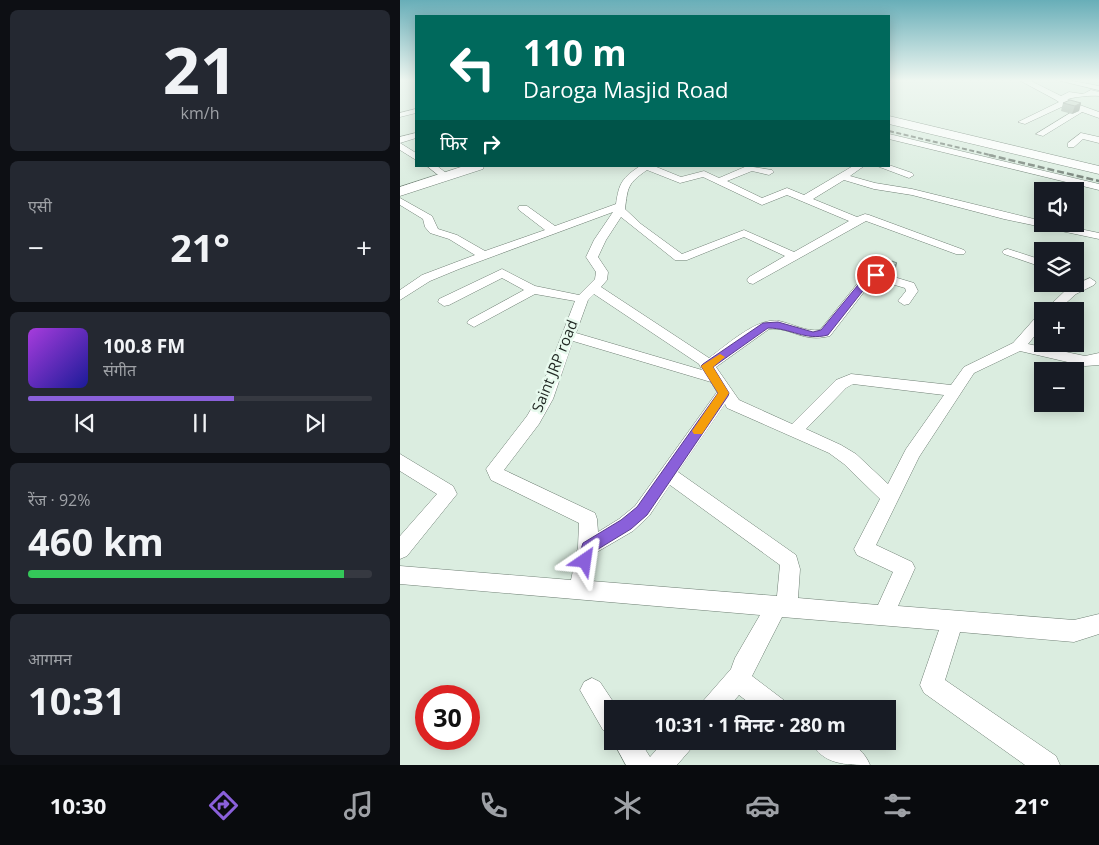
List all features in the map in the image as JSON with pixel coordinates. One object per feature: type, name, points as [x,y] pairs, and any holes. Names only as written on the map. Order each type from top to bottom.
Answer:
[{"type":"main road","points":[[890,120],[1099,170]]},
{"type":"main road","points":[[890,125],[1099,174]]},
{"type":"main road","points":[[400,192],[475,167]]},
{"type":"street","points":[[1022,122],[1034,116]]},
{"type":"street","points":[[1040,134],[1071,116]]},
{"type":"street","points":[[400,140],[415,136]]},
{"type":"street","points":[[1071,144],[1082,136],[1099,140]]},
{"type":"street","points":[[890,137],[1099,187]]},
{"type":"street","points":[[400,146],[415,156]]},
{"type":"street","points":[[432,167],[445,176]]},
{"type":"street","points":[[620,208],[623,186],[632,176],[645,167]]},
{"type":"street","points":[[648,167],[680,180],[702,173]]},
{"type":"street","points":[[693,167],[762,202],[787,191],[858,221]]},
{"type":"street","points":[[805,199],[859,167]]},
{"type":"street","points":[[884,167],[909,175]]},
{"type":"street","points":[[719,181],[751,168],[768,172]]},
{"type":"street","points":[[844,177],[874,186],[912,192],[1004,216],[1099,236]]},
{"type":"street","points":[[400,201],[428,218],[434,231],[453,238],[481,256],[502,273],[533,290],[588,293],[682,346],[704,361],[733,404],[843,454],[890,498]]},
{"type":"street","points":[[522,208],[553,230]]},
{"type":"street","points":[[400,296],[426,278],[481,256],[620,208]]},
{"type":"street","points":[[620,208],[637,226],[678,258],[683,258],[744,233],[794,256]]},
{"type":"street","name":"Saint JRP road","points":[[579,590],[588,547],[588,519],[494,472],[533,420],[541,406],[568,335],[588,293],[601,280],[602,272],[592,257],[620,208]]},
{"type":"street","points":[[753,280],[866,217],[960,252]]},
{"type":"street","points":[[1008,252],[1034,261]]},
{"type":"street","points":[[444,302],[502,273]]},
{"type":"street","points":[[710,372],[766,325],[778,325],[813,335],[825,333],[870,276],[874,275],[910,286],[912,291],[904,301]]},
{"type":"street","points":[[1060,302],[1072,291],[1095,283]]},
{"type":"street","points":[[474,323],[533,290]]},
{"type":"street","points":[[884,615],[905,568],[864,549],[912,454],[955,391],[974,367],[1018,346],[1034,327]]},
{"type":"street","points":[[568,335],[710,372]]},
{"type":"street","points":[[1018,346],[1085,361],[1094,361],[1099,358]]},
{"type":"street","points":[[794,432],[841,384],[851,379],[955,391]]},
{"type":"street","points":[[588,547],[634,519],[642,511],[724,393]]},
{"type":"street","points":[[400,461],[415,473],[429,479],[447,491],[448,494],[400,550]]},
{"type":"street","points":[[668,474],[789,561],[790,569],[782,606],[744,666],[740,676],[719,700]]},
{"type":"street","points":[[400,575],[1074,631],[1099,624]]},
{"type":"street","points":[[953,621],[932,685],[1047,765]]},
{"type":"street","points":[[740,676],[744,685],[765,700]]},
{"type":"street","points":[[592,690],[604,709]]},
{"type":"street","points":[[631,750],[641,765]]},
{"type":"street","points":[[660,765],[673,750]]},
{"type":"street","points":[[836,750],[857,765]]},
{"type":"building","points":[[892,261],[897,263],[888,271],[883,269]]},
{"type":"railway","points":[[890,131],[994,156]]},
{"type":"railway","points":[[989,155],[1099,181]]},
{"type":"slow traffic","points":[[698,431],[724,393],[707,366],[720,357]]},
{"type":"route","points":[[585,561],[588,547],[626,525],[642,511],[724,393],[707,366],[766,325],[778,325],[813,335],[825,333],[870,276],[876,275]]}]
